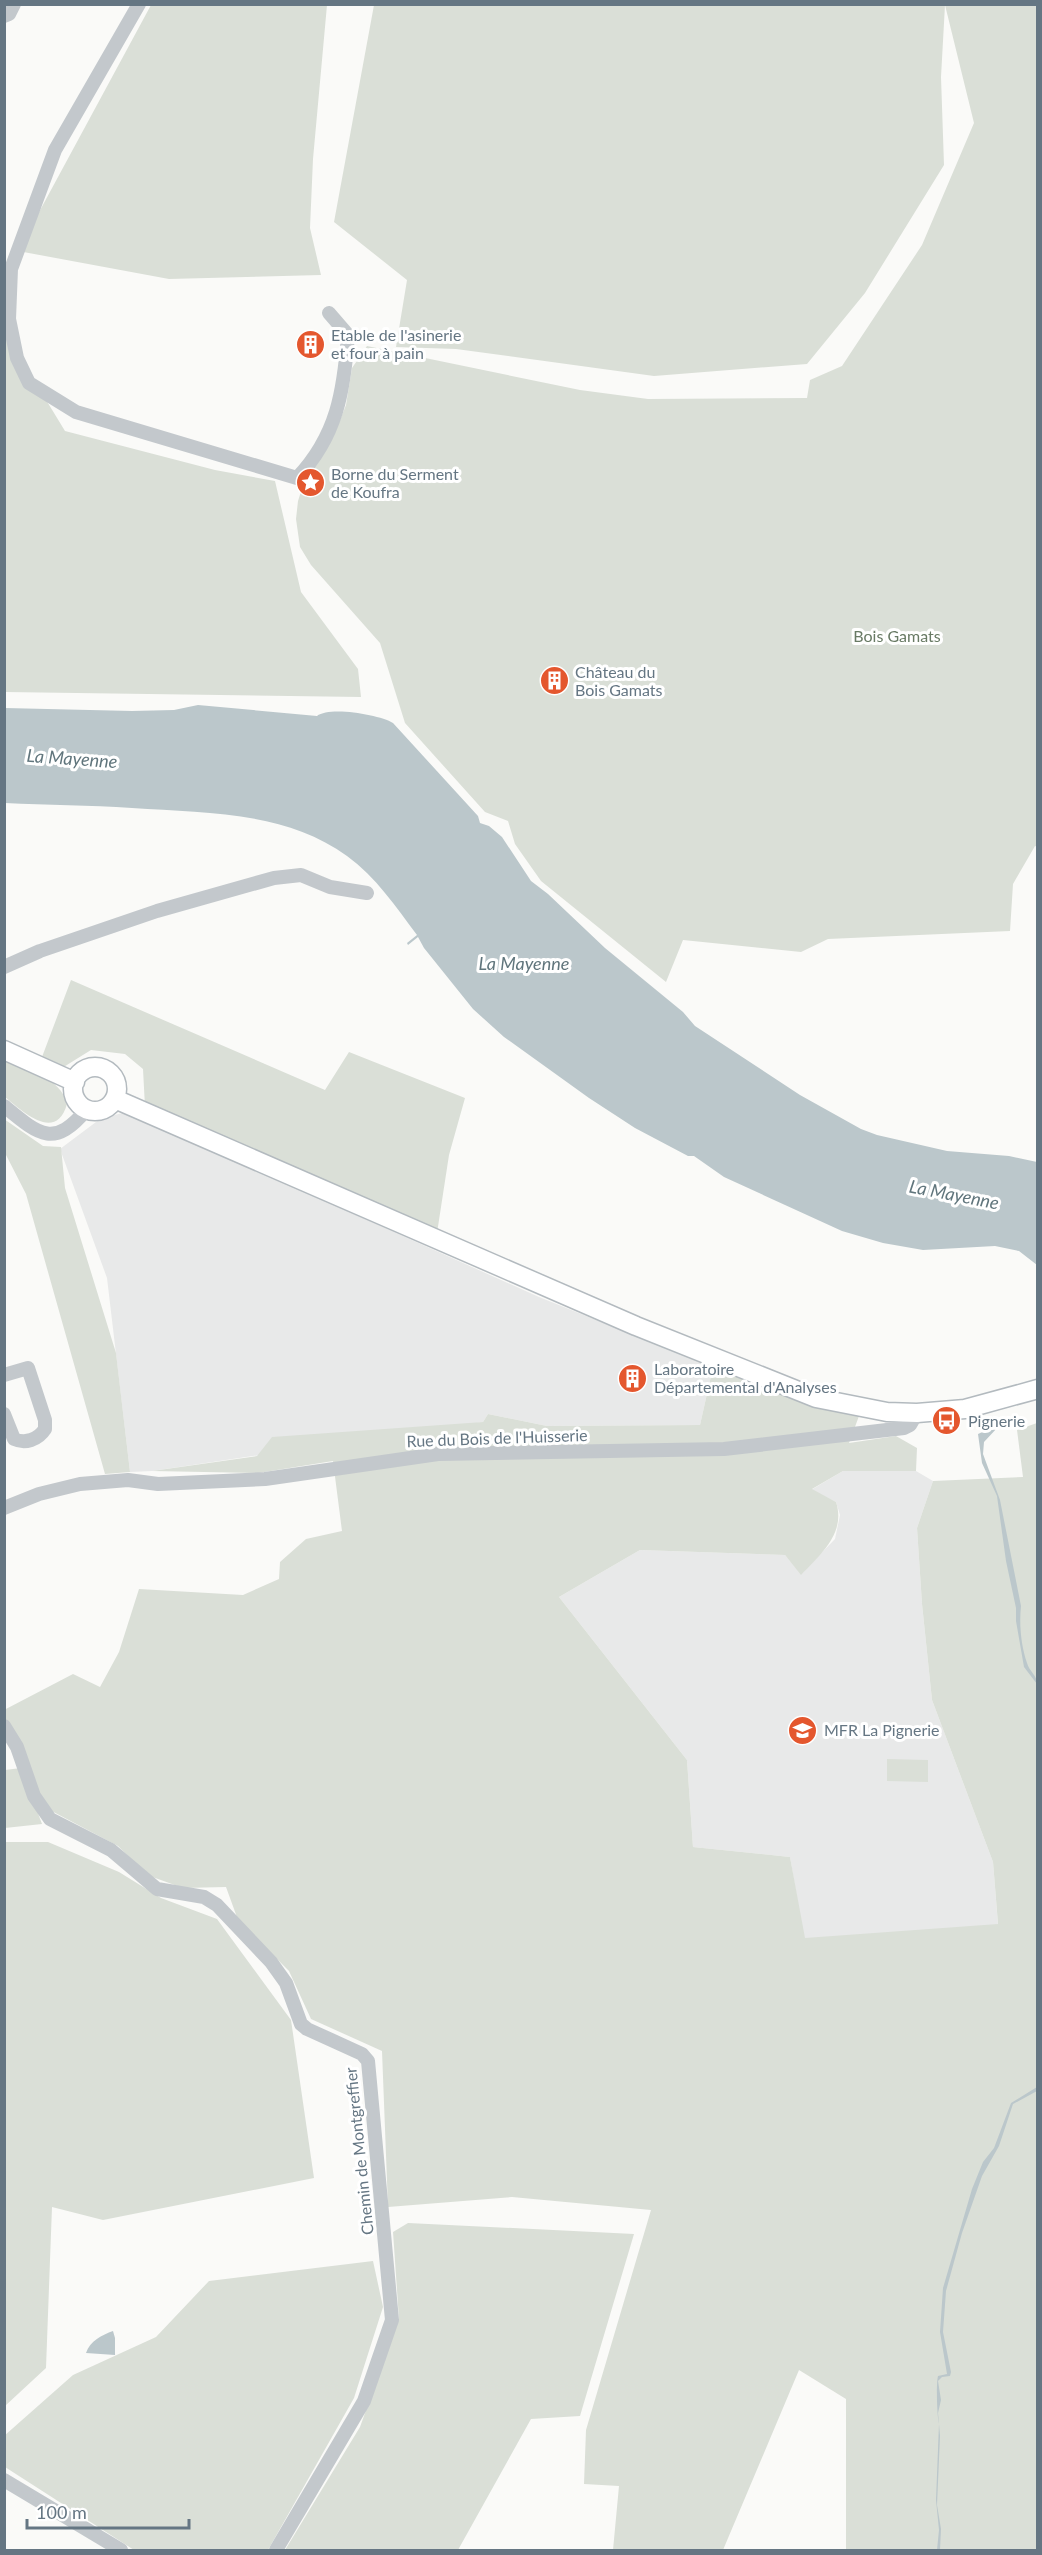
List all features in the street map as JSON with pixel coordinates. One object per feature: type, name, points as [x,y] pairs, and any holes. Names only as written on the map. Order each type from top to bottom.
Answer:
[{"type":"main road","points":[[4,1050],[75,1082]]},
{"type":"main road","points":[[90,1068],[104,1069],[114,1078],[117,1092],[115,1099],[106,1108],[94,1111],[82,1106],[74,1095],[78,1076],[90,1068]]},
{"type":"main road","points":[[115,1099],[636,1326],[816,1398],[849,1406],[917,1413],[965,1409],[1038,1389]]},
{"type":"street","points":[[4,16],[9,14],[14,4]]},
{"type":"street","points":[[139,4],[55,150],[11,269],[9,319],[17,357],[28,383],[76,412],[297,478],[310,464],[333,426],[345,379],[348,335],[329,313]]},
{"type":"street","points":[[4,967],[40,951],[156,911],[274,878],[301,875],[330,888],[367,893]]},
{"type":"street","points":[[4,1106],[36,1130],[54,1134],[63,1132],[75,1124],[87,1109]]},
{"type":"street","points":[[4,1375],[28,1368],[45,1420],[45,1429],[37,1438],[21,1442],[14,1439],[4,1414]]},
{"type":"street","name":"Rue du Bois de l'Huisserie","points":[[4,1508],[39,1494],[80,1484],[128,1480],[158,1484],[265,1479],[438,1454],[724,1449],[904,1428],[910,1425],[917,1413]]},
{"type":"street","name":"Chemin de Montgreffier","points":[[4,1726],[17,1747],[34,1796],[50,1819],[111,1850],[157,1889],[204,1897],[217,1905],[271,1962],[286,1983],[301,2024],[307,2029],[362,2054],[368,2061],[392,2320],[364,2401],[276,2550]]},
{"type":"street","points":[[4,2480],[121,2550]]},
{"type":"shaded area","points":[[126,1112],[539,1297],[713,1367],[700,1425],[547,1426],[488,1414],[483,1422],[152,1471],[130,1472],[107,1278],[60,1149],[100,1119]]},
{"type":"shaded area","name":"MFR La Pignerie","points":[[843,1471],[916,1471],[933,1481],[917,1528],[932,1700],[993,1862],[998,1925],[804,1939],[790,1857],[693,1847],[687,1760],[559,1597],[640,1550],[785,1555],[801,1574],[835,1539],[840,1515],[836,1502],[811,1490]]},
{"type":"green space","points":[[151,5],[327,5],[313,159],[310,228],[321,275],[169,279],[18,251]]},
{"type":"green space","points":[[374,5],[945,5],[941,77],[944,165],[865,293],[807,364],[654,376],[456,349],[396,347],[407,280],[334,222]]},
{"type":"green space","name":"Bois Gamats","points":[[945,5],[1037,5],[1038,847],[1035,846],[1013,884],[1010,931],[828,939],[801,952],[683,940],[666,982],[541,881],[515,844],[508,821],[485,812],[405,723],[380,643],[311,565],[300,547],[296,519],[298,501],[305,479],[336,430],[346,405],[352,368],[367,346],[580,390],[648,399],[807,398],[810,380],[842,366],[922,245],[974,123]]},
{"type":"green space","points":[[4,331],[65,431],[215,470],[275,481],[301,592],[358,669],[361,697],[5,692]]},
{"type":"green space","points":[[71,980],[325,1090],[349,1052],[465,1098],[449,1155],[437,1233],[145,1107],[143,1069],[125,1054],[91,1050],[62,1068],[42,1057]]},
{"type":"green space","points":[[4,1060],[42,1076],[58,1087],[67,1104],[62,1115],[55,1121],[47,1123],[29,1116],[5,1097]]},
{"type":"green space","points":[[4,1119],[43,1146],[61,1147],[65,1188],[116,1353],[130,1472],[105,1474],[26,1194],[5,1153]]},
{"type":"green space","points":[[713,1367],[859,1416],[849,1443],[896,1436],[917,1448],[916,1471],[843,1471],[812,1489],[836,1502],[838,1524],[824,1551],[801,1575],[785,1555],[640,1550],[559,1597],[687,1760],[693,1847],[790,1857],[805,1938],[998,1924],[993,1862],[932,1700],[917,1528],[933,1481],[1023,1477],[1017,1430],[1037,1423],[1037,2550],[846,2550],[846,2399],[799,2370],[723,2550],[613,2550],[619,2486],[584,2484],[586,2430],[651,2210],[512,2197],[388,2207],[382,2051],[311,2019],[289,1971],[238,1920],[226,1887],[183,1888],[147,1875],[118,1846],[46,1808],[5,1719],[4,1710],[73,1674],[100,1687],[119,1652],[139,1589],[243,1595],[279,1579],[280,1562],[306,1539],[342,1531],[333,1461],[258,1473],[152,1471],[257,1456],[272,1437],[483,1422],[488,1414],[547,1426],[700,1425]]},
{"type":"green space","points":[[887,1759],[928,1760],[928,1782],[887,1781]]},
{"type":"green space","points":[[21,1768],[42,1824],[5,1828],[5,1770]]},
{"type":"green space","points":[[5,1842],[48,1842],[119,1872],[161,1898],[217,1919],[291,2020],[314,2178],[103,2220],[52,2207],[46,2368],[5,2406]]},
{"type":"green space","points":[[408,2223],[634,2234],[580,2416],[531,2419],[458,2550],[285,2550],[360,2427],[399,2319],[393,2232]]},
{"type":"green space","points":[[373,2261],[383,2307],[354,2398],[268,2550],[134,2550],[5,2467],[4,2436],[73,2375],[156,2337],[209,2281]]},
{"type":"water","name":"La Mayenne","points":[[198,705],[317,716],[333,712],[355,713],[393,723],[478,816],[480,823],[489,826],[502,837],[531,881],[605,948],[683,1012],[695,1026],[800,1095],[861,1129],[877,1135],[947,1151],[1009,1156],[1037,1162],[1037,1265],[1019,1251],[995,1246],[923,1250],[883,1243],[842,1231],[724,1177],[694,1156],[688,1156],[635,1128],[504,1037],[473,1009],[424,948],[418,937],[408,945],[407,943],[417,935],[376,883],[347,856],[323,841],[298,830],[244,817],[116,807],[5,803],[5,708],[132,711],[174,710]]},
{"type":"water","points":[[992,1416],[998,1427],[984,1442],[983,1454],[1000,1500],[1021,1606],[1020,1627],[1023,1649],[1037,1684],[1024,1667],[997,1496],[982,1463],[978,1434],[994,1427],[995,1422]]},
{"type":"water","points":[[1037,2087],[1037,2091],[1013,2104],[999,2146],[982,2176],[962,2233],[946,2291],[943,2332],[951,2372],[950,2376],[942,2377],[938,2381],[941,2400],[938,2413],[939,2423],[938,2414],[937,2400],[938,2376],[947,2374],[940,2332],[943,2288],[972,2189],[983,2162],[994,2148],[1011,2103]]},
{"type":"water","points":[[113,2331],[115,2355],[86,2353],[93,2342]]},
{"type":"water","points":[[939,2424],[937,2505],[941,2529],[940,2550],[937,2550],[939,2530],[936,2500]]},
{"type":"place","name":"Etable de l'asinerie et four à pain","points":[[310,344]]},
{"type":"place","name":"Borne du Serment de Koufra","points":[[310,483]]},
{"type":"place","name":"Château du Bois Gamats","points":[[554,681]]},
{"type":"place","name":"Laboratoire Départemental d'Analyses","points":[[633,1378]]},
{"type":"place","name":"Pignerie","points":[[947,1421]]},
{"type":"place","name":"MFR La Pignerie","points":[[803,1730]]}]
